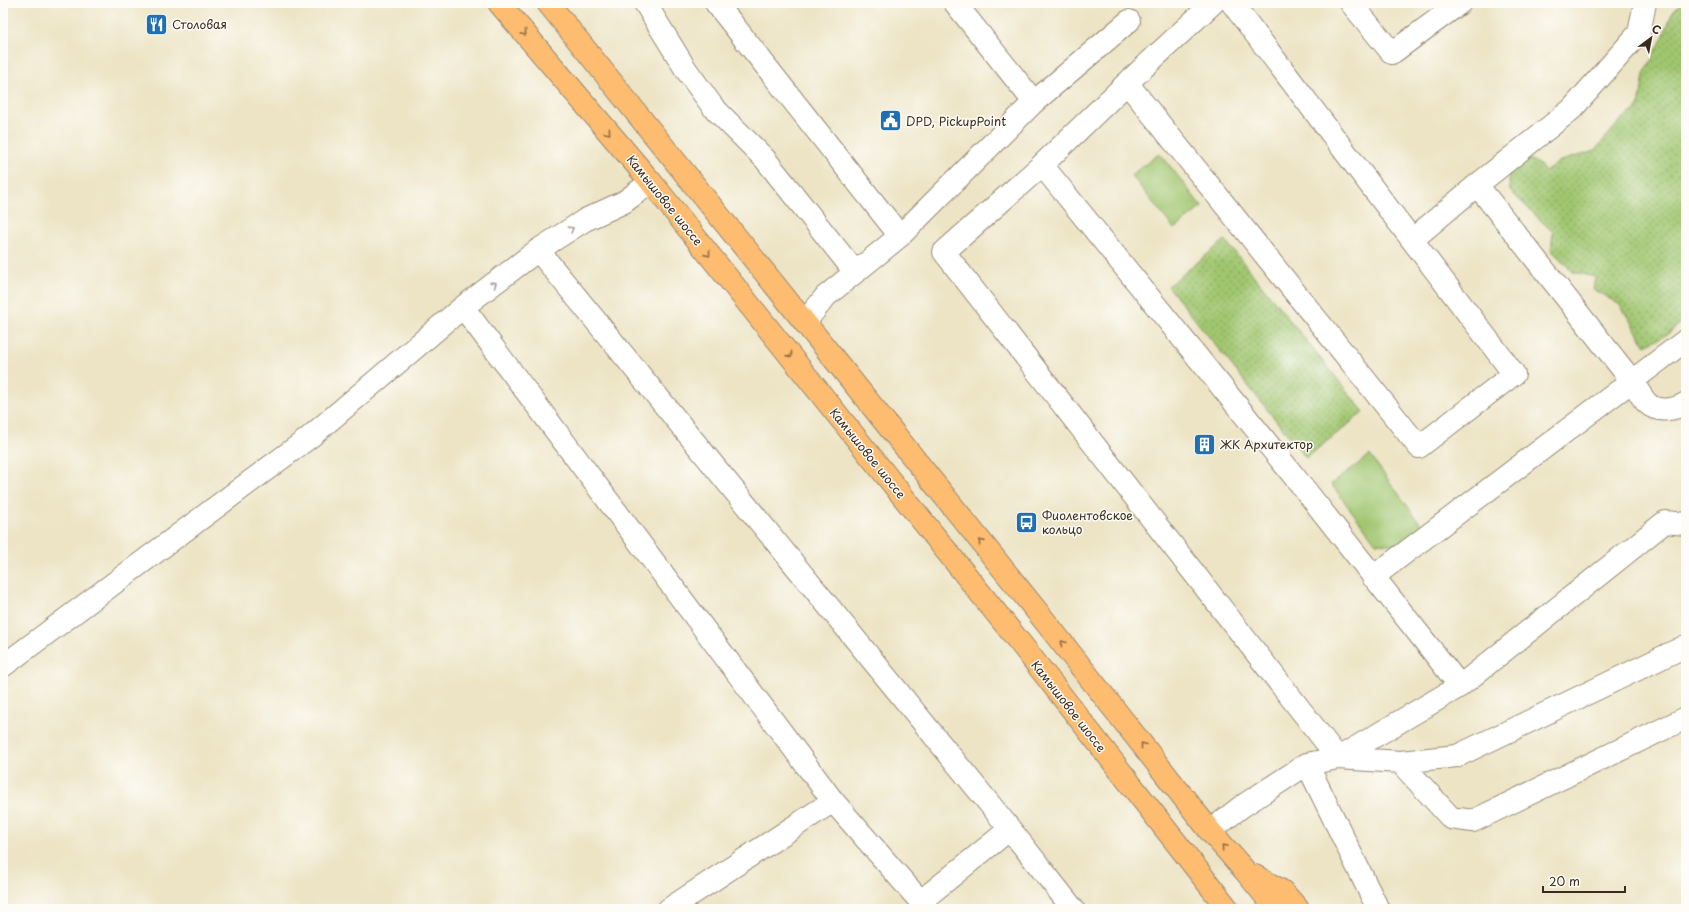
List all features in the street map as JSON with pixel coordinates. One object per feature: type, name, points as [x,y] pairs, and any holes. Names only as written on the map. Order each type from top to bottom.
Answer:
[{"type":"main road","name":"Камышовое шоссе","points":[[499,3],[651,182],[1021,644],[1228,909]]},
{"type":"main road","points":[[548,3],[1048,624],[1210,831],[1276,909]]},
{"type":"main road","points":[[1186,855],[1214,909]]},
{"type":"main road","points":[[1246,872],[1282,891],[1298,909]]},
{"type":"lane","points":[[645,3],[685,68],[713,107],[765,159],[855,272]]},
{"type":"lane","points":[[716,3],[900,236]]},
{"type":"lane","points":[[955,3],[1034,102]]},
{"type":"lane","points":[[1213,3],[1127,82],[1042,165],[944,252],[1338,758]]},
{"type":"lane","points":[[1127,82],[1419,447],[1514,374],[1232,3]]},
{"type":"lane","points":[[1351,3],[1392,54],[1460,3]]},
{"type":"lane","points":[[1412,240],[1572,110],[1639,33],[1645,3]]},
{"type":"lane","points":[[805,322],[826,296],[900,236],[1034,102],[1129,21]]},
{"type":"lane","points":[[1042,165],[1460,686]]},
{"type":"lane","points":[[3,666],[310,437],[463,307],[538,250],[585,220],[624,202],[651,182]]},
{"type":"lane","points":[[1477,186],[1632,381],[1648,404],[1664,410],[1679,407],[1686,403]]},
{"type":"lane","points":[[538,250],[1010,828],[1073,909]]},
{"type":"lane","points":[[463,307],[834,802],[924,905],[1010,828]]},
{"type":"lane","points":[[1373,577],[1686,340]]},
{"type":"lane","points":[[1338,758],[1460,686],[1665,522],[1686,524]]},
{"type":"lane","points":[[1210,831],[1241,807],[1307,764],[1338,758],[1400,762],[1457,756],[1686,646]]},
{"type":"lane","points":[[1400,762],[1451,818],[1473,821],[1686,718]]},
{"type":"lane","points":[[1307,764],[1378,909]]},
{"type":"lane","points":[[669,909],[834,802]]},
{"type":"green space","points":[[1682,3],[1686,3],[1686,317],[1668,334],[1645,345],[1620,305],[1593,289],[1595,277],[1573,272],[1551,250],[1553,232],[1510,191],[1508,171],[1527,158],[1539,164],[1545,172],[1560,161],[1594,151],[1621,120],[1639,107],[1644,74],[1664,35],[1672,13]]},
{"type":"green space","points":[[1160,153],[1202,207],[1174,229],[1131,175]]},
{"type":"green space","points":[[1225,240],[1364,412],[1306,458],[1168,286]]},
{"type":"green space","points":[[1370,455],[1423,527],[1398,545],[1376,543],[1331,484]]},
{"type":"place","name":"Столовая","points":[[156,24]]},
{"type":"place","name":"DPD, PickupPoint","points":[[890,121]]},
{"type":"place","name":"ЖК Архитектор","points":[[1204,444]]},
{"type":"place","name":"Фиолентовское кольцо","points":[[1027,522]]}]
